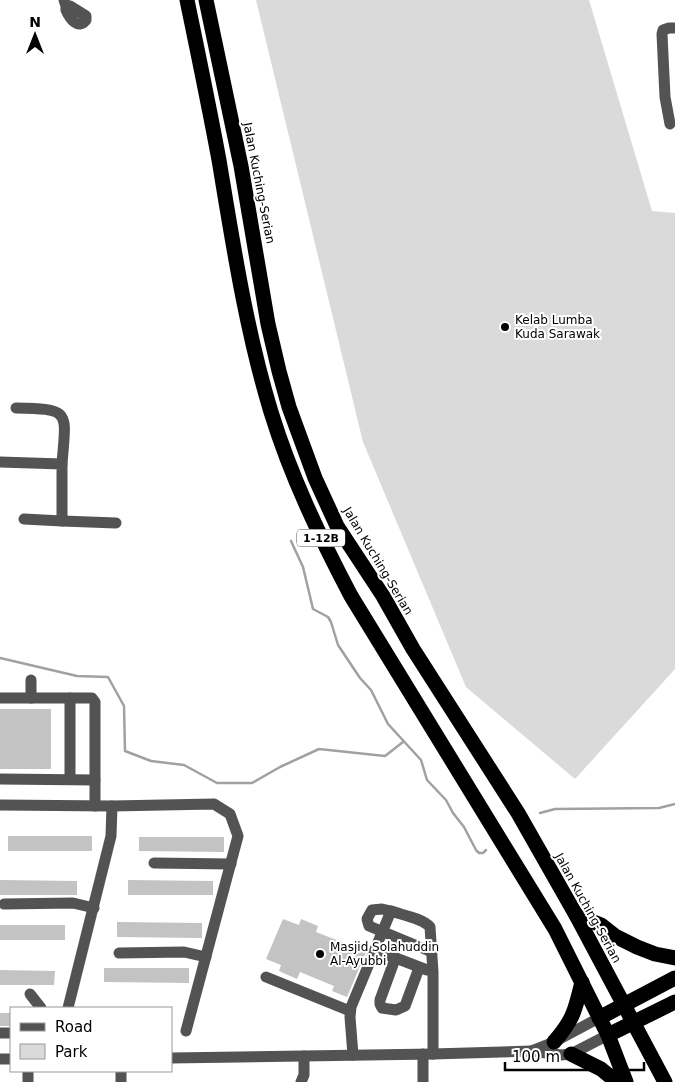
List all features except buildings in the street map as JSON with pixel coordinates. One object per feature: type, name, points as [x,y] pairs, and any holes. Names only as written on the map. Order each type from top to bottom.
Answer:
[{"type":"highway","name":"1-12B","points":[[187,0],[211,116],[246,308],[271,412],[286,455],[327,550],[351,596],[555,929],[608,1035],[626,1082]]},
{"type":"highway","name":"Jalan Kuching-Serian","points":[[206,0],[241,166],[268,324],[289,408],[315,478],[337,526],[384,596],[413,649],[518,813],[576,915],[665,1082]]},
{"type":"highway","points":[[576,915],[601,925],[616,936],[637,947],[675,958]]},
{"type":"highway","points":[[599,1018],[675,978]]},
{"type":"highway","points":[[554,1042],[568,1026],[576,1009],[582,982]]},
{"type":"highway","points":[[608,1035],[671,1006]]},
{"type":"highway","points":[[571,1054],[601,1069],[617,1082]]},
{"type":"street","points":[[670,124],[665,97],[662,34],[663,30],[675,28]]},
{"type":"street","points":[[16,408],[50,409],[60,413],[64,419],[62,521]]},
{"type":"street","points":[[0,462],[62,464]]},
{"type":"street","points":[[24,519],[116,523]]},
{"type":"street","points":[[31,680],[31,698]]},
{"type":"street","points":[[0,698],[92,698],[94,702],[95,806]]},
{"type":"street","points":[[70,698],[70,780]]},
{"type":"street","points":[[0,779],[94,780]]},
{"type":"street","points":[[0,805],[112,806],[214,804],[230,814],[238,836],[186,1031]]},
{"type":"street","points":[[68,1007],[112,836],[112,806]]},
{"type":"street","points":[[154,863],[231,864]]},
{"type":"street","points":[[4,904],[73,903],[94,908]]},
{"type":"street","points":[[423,1082],[428,1054],[433,972],[431,930],[429,925],[382,909],[372,910],[367,918],[369,926],[432,952]]},
{"type":"street","points":[[353,1055],[350,1011],[391,911]]},
{"type":"street","points":[[375,950],[433,972]]},
{"type":"street","points":[[119,954],[184,952],[206,958]]},
{"type":"street","points":[[395,959],[380,1000],[382,1008],[396,1010],[405,1006],[419,968]]},
{"type":"street","points":[[266,976],[350,1011]]},
{"type":"street","points":[[30,994],[41,1007]]},
{"type":"street","points":[[531,1051],[554,1042],[599,1018]]},
{"type":"street","points":[[172,1058],[531,1051],[561,1055],[571,1054],[608,1035]]},
{"type":"street","points":[[301,1082],[304,1075],[304,1056]]},
{"type":"green space","name":"Kelab Lumba Kuda Sarawak","points":[[256,0],[589,0],[652,211],[675,213],[675,669],[575,779],[466,687],[363,442]]},
{"type":"waterway","points":[[291,541],[303,567],[313,609],[328,617],[338,645],[360,678],[371,690],[388,724],[421,760],[427,780],[446,800],[464,827],[476,850],[479,853],[483,853],[486,850]]},
{"type":"waterway","points":[[0,658],[77,676],[108,677],[124,706],[125,751],[151,761],[184,765],[217,783],[252,783],[280,767],[319,749],[385,756],[403,742]]},
{"type":"waterway","points":[[540,813],[555,809],[659,808],[675,804]]},
{"type":"place","name":"Kelab Lumba Kuda Sarawak","points":[[505,327]]},
{"type":"place","name":"Masjid Solahuddin Al-Ayubbi","points":[[320,954]]}]
